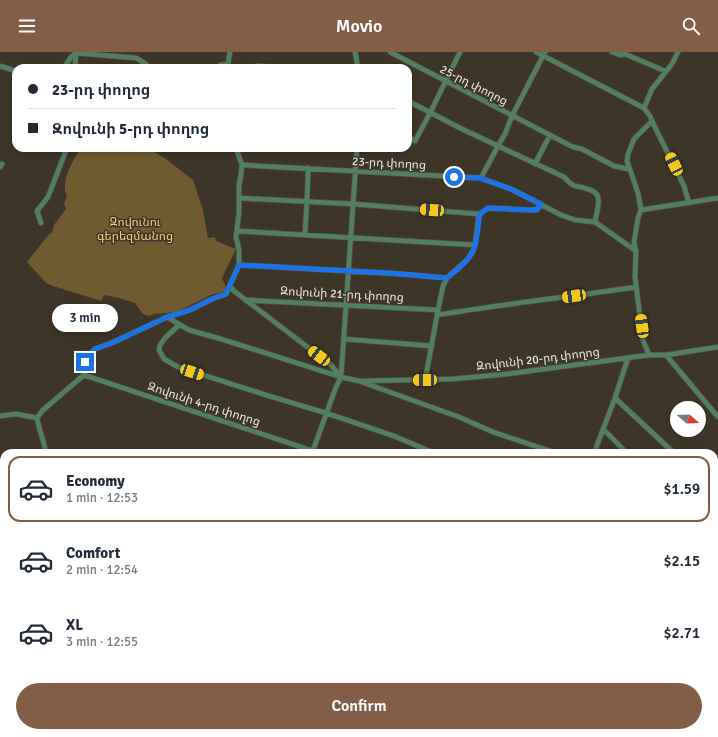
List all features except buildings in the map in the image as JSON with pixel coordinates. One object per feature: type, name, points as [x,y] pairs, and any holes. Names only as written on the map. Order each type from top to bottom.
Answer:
[{"type":"street","points":[[228,64],[230,52]]},
{"type":"street","points":[[355,52],[357,64]]},
{"type":"street","name":"25-րդ փողոց","points":[[390,52],[573,147],[614,166],[629,168]]},
{"type":"street","points":[[412,139],[415,141],[460,52]]},
{"type":"street","points":[[536,52],[544,54],[644,108],[650,116],[684,186],[689,203]]},
{"type":"street","points":[[612,52],[620,55],[624,53],[666,71]]},
{"type":"street","points":[[644,108],[652,89],[672,64],[678,52]]},
{"type":"street","points":[[67,64],[76,53],[136,58],[146,64]]},
{"type":"street","points":[[75,64],[76,53]]},
{"type":"street","points":[[481,178],[505,134],[512,116],[544,54]]},
{"type":"street","points":[[0,66],[12,70]]},
{"type":"street","points":[[412,103],[564,177],[573,185],[596,194],[598,201],[595,222]]},
{"type":"street","points":[[649,355],[643,340],[635,277],[636,251],[634,242],[638,218],[641,210],[638,193],[627,161],[634,138],[652,121]]},
{"type":"street","points":[[535,164],[550,135]]},
{"type":"street","points":[[41,223],[37,211],[48,197],[65,152]]},
{"type":"street","points":[[37,418],[43,410],[84,375],[87,357],[95,349],[114,342],[167,317],[190,310],[226,294],[239,265],[239,250],[236,232],[239,185],[242,165],[237,152]]},
{"type":"street","points":[[313,449],[326,412],[341,378],[356,171],[356,152]]},
{"type":"street","name":"23-րդ փողոց","points":[[242,165],[481,178],[511,189],[561,215],[575,220],[595,222],[636,251]]},
{"type":"street","points":[[305,235],[306,209],[308,202],[308,168]]},
{"type":"street","points":[[239,198],[353,204],[480,214],[488,208],[537,210],[541,204]]},
{"type":"street","points":[[641,210],[718,198]]},
{"type":"street","points":[[425,380],[443,286],[447,278],[467,260],[475,245],[480,214]]},
{"type":"street","points":[[236,232],[351,237],[475,245]]},
{"type":"street","points":[[239,265],[447,278]]},
{"type":"street","points":[[230,286],[331,365],[341,378]]},
{"type":"street","points":[[437,315],[636,286]]},
{"type":"street","name":"Զովունի 21-րդ փողոց","points":[[246,300],[347,304],[438,310]]},
{"type":"street","points":[[167,317],[189,330],[341,378],[359,381],[459,417],[493,432],[544,449]]},
{"type":"street","points":[[179,325],[160,345],[159,350],[167,361],[192,372],[326,412],[394,436],[425,449]]},
{"type":"street","points":[[344,339],[432,346]]},
{"type":"street","name":"Զովունի 20-րդ փողոց","points":[[359,381],[425,380],[507,374],[649,355],[666,355],[718,347]]},
{"type":"street","points":[[666,355],[718,417]]},
{"type":"street","points":[[596,449],[604,430],[628,358]]},
{"type":"street","name":"Զովունի 4-րդ փողոց","points":[[84,375],[303,449]]},
{"type":"street","points":[[615,398],[623,403],[670,449]]},
{"type":"street","points":[[0,416],[16,414],[37,418]]},
{"type":"street","points":[[37,418],[45,449]]},
{"type":"street","points":[[604,430],[623,449]]},
{"type":"green space","name":"Զովունու գերեզմանոց","points":[[79,152],[155,152],[193,180],[203,210],[208,238],[215,237],[216,241],[236,249],[222,278],[226,287],[225,291],[211,295],[176,312],[154,314],[149,316],[143,314],[135,303],[104,295],[101,301],[46,283],[27,262],[50,233],[52,233],[54,225],[66,209],[64,203],[67,197],[65,185],[71,165]]},
{"type":"route","points":[[85,362],[87,357],[95,349],[114,342],[167,317],[190,310],[226,294],[239,265],[389,273],[447,278],[467,260],[473,251],[480,214],[488,208],[537,210],[541,204],[511,189],[480,178],[454,177]]}]
